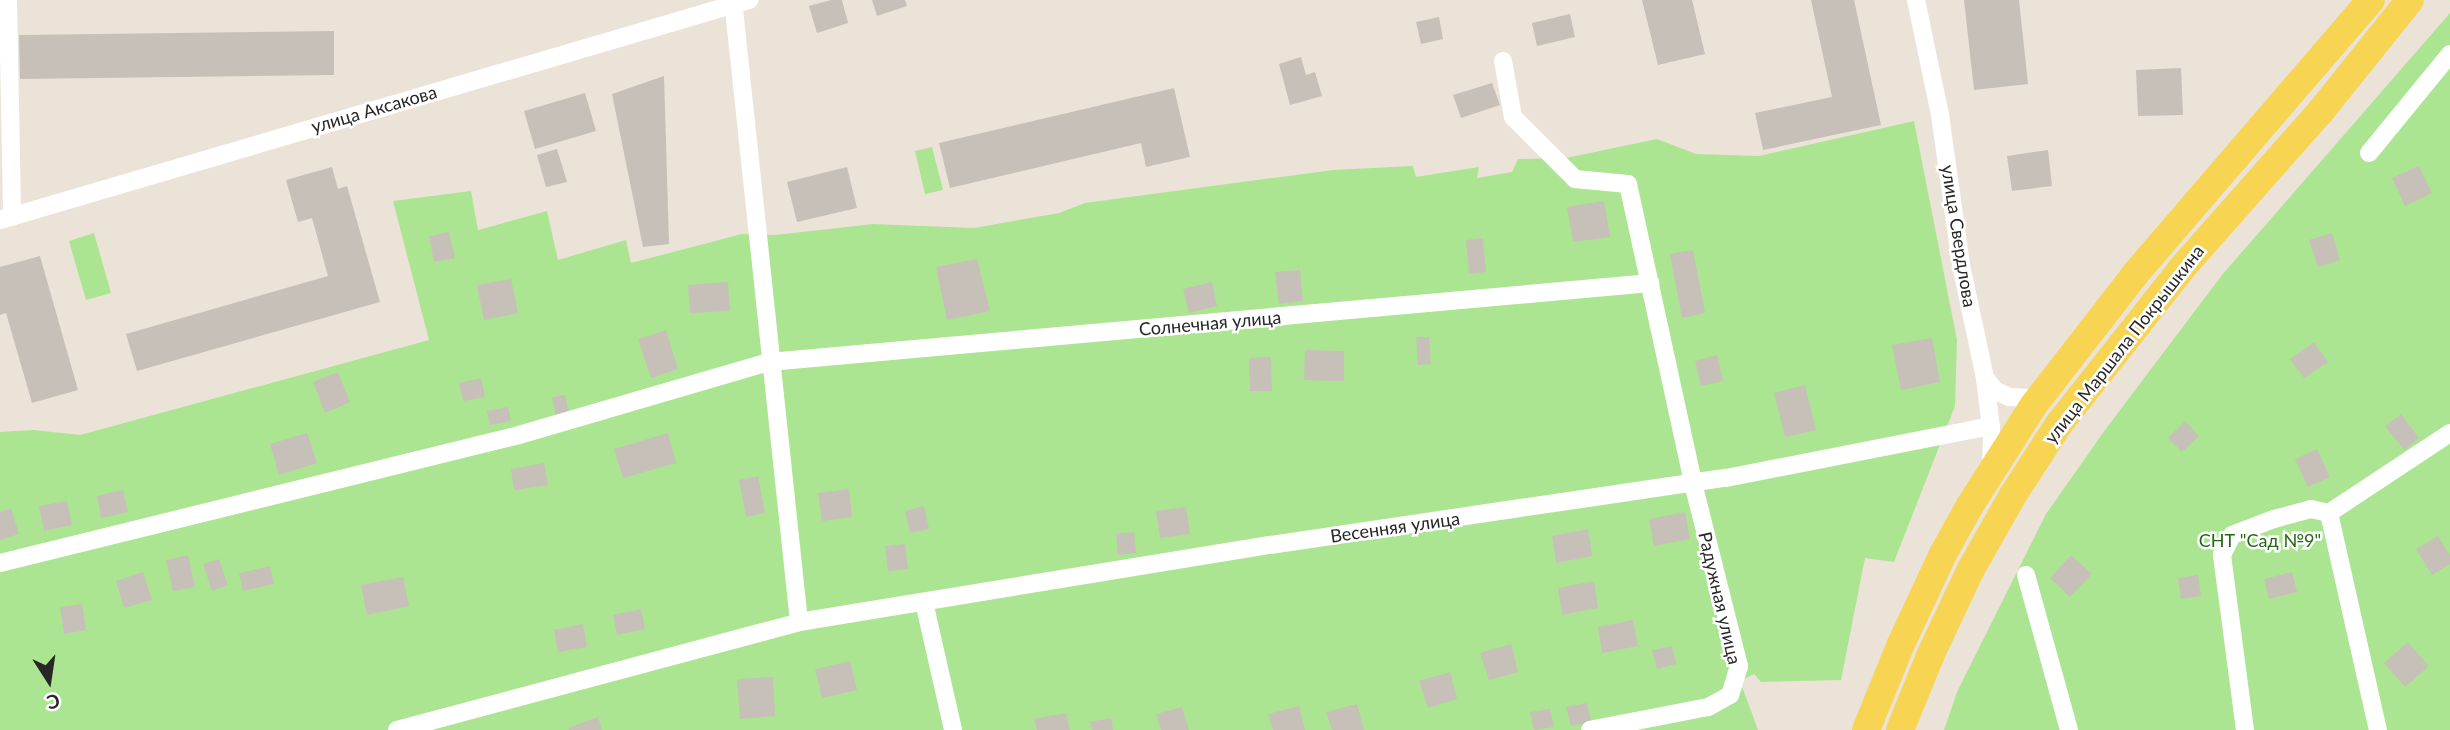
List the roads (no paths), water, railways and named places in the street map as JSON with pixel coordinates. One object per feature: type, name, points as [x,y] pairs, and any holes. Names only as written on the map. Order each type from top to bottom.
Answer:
[{"type":"main road","name":"улица Маршала Покрышкина","points":[[1866,730],[1928,584],[1990,472],[2043,394],[2130,281],[2371,0]]},
{"type":"main road","name":"улица Маршала Покрышкина","points":[[1900,730],[1930,656],[1971,569],[2053,433],[2115,350],[2182,268],[2321,111],[2410,0]]},
{"type":"street","points":[[6,218],[8,0]]},
{"type":"street","name":"улица Свердлова","points":[[1916,0],[1940,116],[1961,265],[1985,378],[1991,426],[1990,472]]},
{"type":"street","points":[[738,2],[769,362],[799,622]]},
{"type":"street","name":"улица Аксакова","points":[[6,218],[738,2]]},
{"type":"street","points":[[2369,153],[2450,54]]},
{"type":"street","name":"Радужная улица","points":[[1503,61],[1513,117],[1575,179],[1628,184],[1693,483],[1739,666],[1730,695],[1708,708],[1590,730]]},
{"type":"street","name":"Солнечная улица","points":[[0,563],[519,435],[769,362],[1650,284]]},
{"type":"street","points":[[1985,378],[1996,391],[2009,397],[2028,398],[2043,394]]},
{"type":"street","name":"Весенняя улица","points":[[397,730],[799,622],[1270,545],[1693,483],[1991,426]]},
{"type":"street","points":[[2245,730],[2222,555],[2232,535],[2311,509],[2329,513],[2450,433]]},
{"type":"street","points":[[2329,513],[2378,730]]},
{"type":"street","points":[[2026,575],[2069,730]]},
{"type":"street","points":[[924,602],[953,730]]},
{"type":"park label","name":"СНТ \"Сад №9\"","points":[[2260,540]]}]
